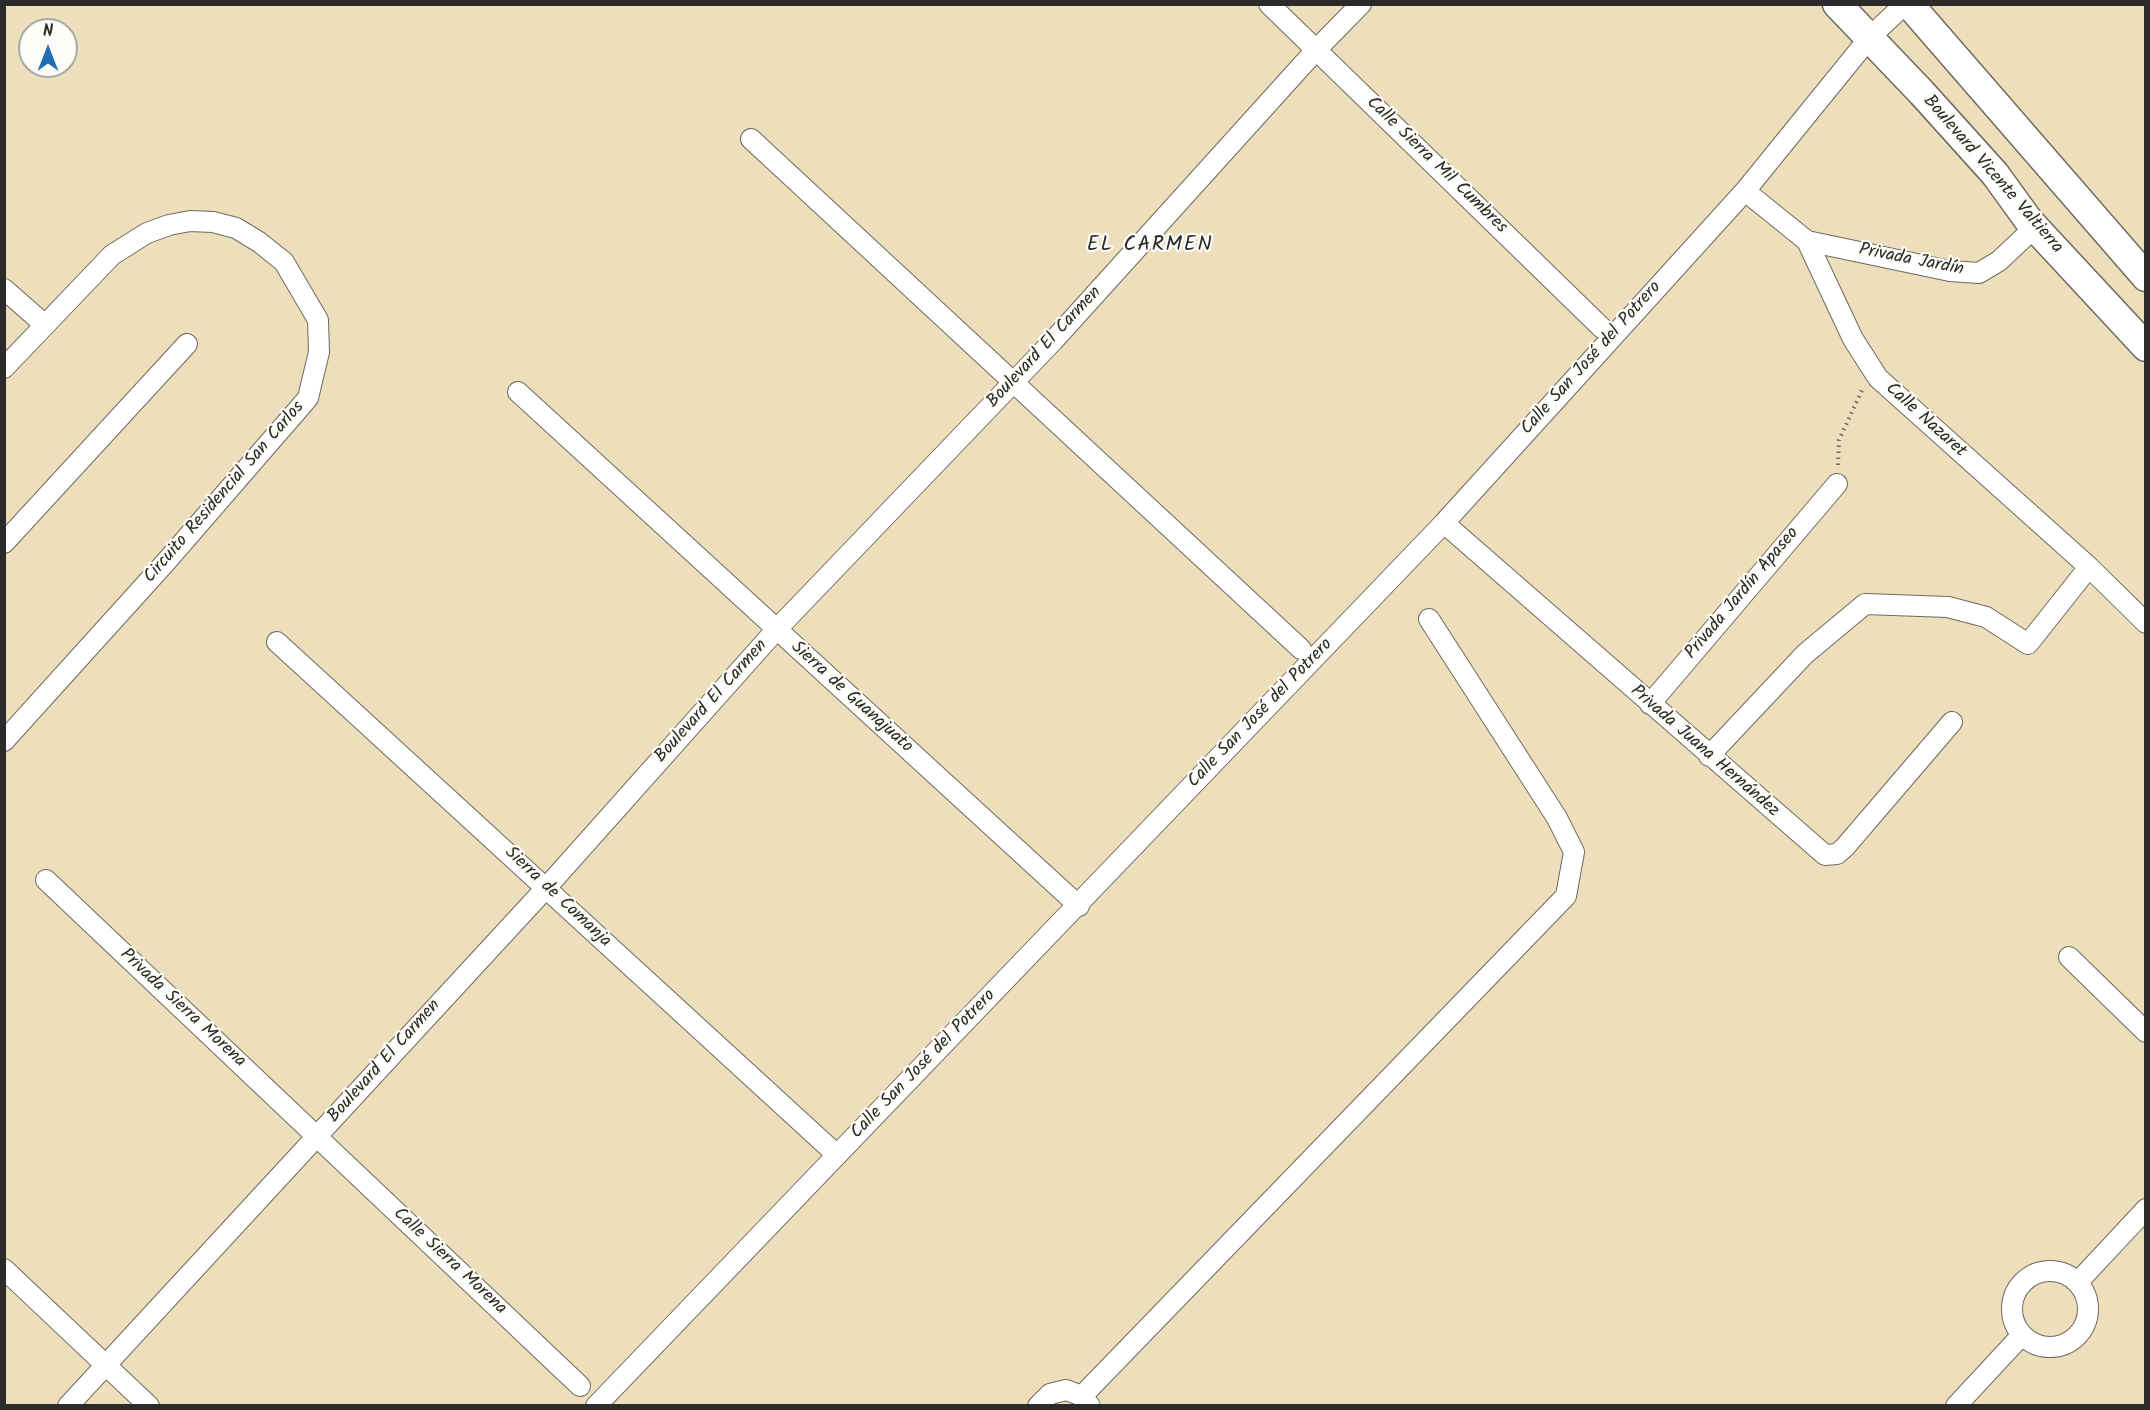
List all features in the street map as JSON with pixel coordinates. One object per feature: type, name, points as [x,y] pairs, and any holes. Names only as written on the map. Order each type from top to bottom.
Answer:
[{"type":"main road","name":"Boulevard Vicente Valtierra","points":[[1837,4],[1995,174],[2035,227],[2145,347]]},
{"type":"main road","points":[[1909,4],[2145,277]]},
{"type":"street","name":"Calle Sierra Mil Cumbres","points":[[1269,4],[1602,328]]},
{"type":"street","name":"Boulevard El Carmen","points":[[68,1406],[546,888],[776,630],[1014,382],[1316,50],[1361,4]]},
{"type":"street","name":"Calle San José del Potrero","points":[[596,1406],[1079,906],[1444,523],[1744,191],[1870,37],[1905,4]]},
{"type":"street","points":[[752,139],[1301,649]]},
{"type":"street","name":"Calle Nazaret","points":[[1744,191],[1808,241],[1852,339],[1872,370],[2090,567],[2145,623]]},
{"type":"street","name":"Circuito Residencial San Carlos","points":[[4,368],[112,255],[147,233],[169,225],[213,222],[236,228],[259,242],[284,262],[318,320],[319,352],[308,398],[165,563],[4,741]]},
{"type":"street","name":"Privada Jardín","points":[[1808,241],[1950,271],[1978,273],[1999,261],[2035,227]]},
{"type":"street","points":[[4,289],[45,325]]},
{"type":"street","points":[[4,543],[187,344]]},
{"type":"street","name":"Sierra de Guanajuato","points":[[518,392],[1079,906]]},
{"type":"street","name":"Privada Jardín Apaseo","points":[[1650,704],[1837,484]]},
{"type":"street","name":"Privada Juana Hernández","points":[[1444,523],[1816,849],[1833,855],[1845,847],[1952,722]]},
{"type":"street","points":[[1709,756],[1805,654],[1865,604],[1948,607],[1986,617],[2028,644],[2090,567]]},
{"type":"street","points":[[1038,1406],[1050,1394],[1066,1390],[1086,1401],[1566,897],[1574,852],[1557,818],[1429,620]]},
{"type":"street","name":"Sierra de Comanja","points":[[277,642],[837,1155]]},
{"type":"street","name":"Privada Sierra Morena","points":[[46,880],[318,1137]]},
{"type":"street","points":[[2069,957],[2145,1032]]},
{"type":"street","name":"Calle Sierra Morena","points":[[318,1137],[580,1386]]},
{"type":"street","points":[[2078,1282],[2145,1209]]},
{"type":"street","points":[[4,1269],[149,1406]]},
{"type":"street","points":[[2046,1270],[2063,1273],[2078,1282],[2087,1297],[2088,1314],[2082,1331],[2070,1342],[2053,1348],[2036,1346],[2021,1336],[2013,1321],[2011,1304],[2017,1288],[2030,1276],[2046,1270]]},
{"type":"street","points":[[1956,1406],[2021,1336]]},
{"type":"path","points":[[1837,484],[1839,440],[1872,370]]},
{"type":"district","name":"EL CARMEN","points":[[1150,246]]}]
